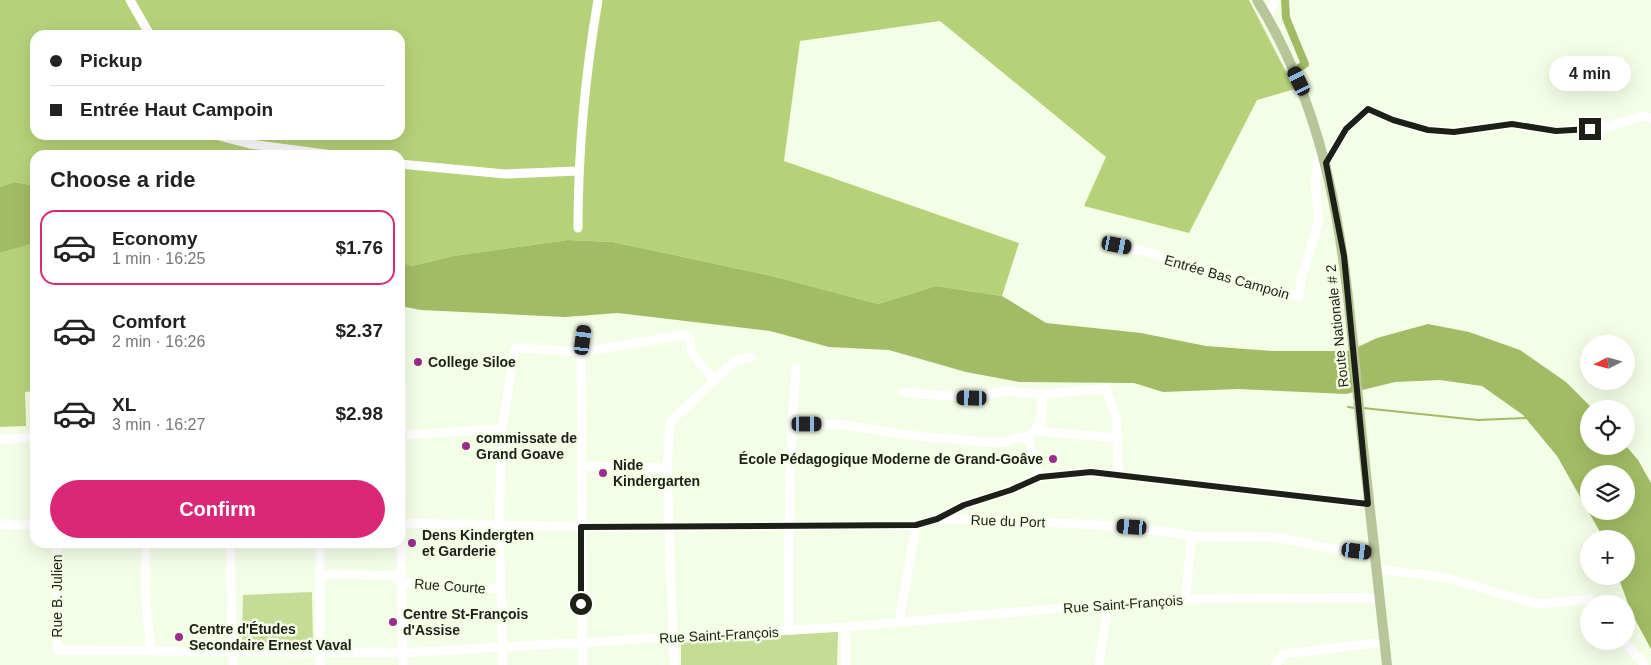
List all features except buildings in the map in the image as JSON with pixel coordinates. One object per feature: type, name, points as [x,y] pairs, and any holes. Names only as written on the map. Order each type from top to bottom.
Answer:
[{"type":"main road","name":"Route Nationale # 2","points":[[1257,0],[1299,81],[1321,143],[1326,163],[1344,256],[1368,504],[1387,665]]},
{"type":"street","points":[[130,0],[147,30]]},
{"type":"street","points":[[578,228],[578,171],[588,59],[598,0]]},
{"type":"street","points":[[1267,17],[1276,0]]},
{"type":"street","points":[[1326,163],[1346,129],[1368,109],[1393,120],[1428,130],[1454,132],[1512,124],[1556,131],[1606,127],[1644,116],[1651,119]]},
{"type":"street","points":[[235,140],[295,150]]},
{"type":"street","name":"Entrée Bas Campoin","points":[[1112,245],[1299,297],[1301,279],[1320,221],[1314,184],[1321,143]]},
{"type":"street","points":[[405,164],[505,174],[578,171]]},
{"type":"street","points":[[583,665],[581,642],[581,527],[584,466],[581,352],[584,327]]},
{"type":"street","points":[[503,665],[499,524],[502,429],[515,348],[581,352],[682,335],[689,337],[692,353],[714,380]]},
{"type":"street","points":[[674,665],[667,468],[670,422],[735,361],[752,357]]},
{"type":"street","points":[[789,630],[788,525],[791,424],[796,368]]},
{"type":"street","points":[[902,392],[972,398],[1005,391],[1042,394],[1106,388],[1116,416],[1119,474]]},
{"type":"street","points":[[791,424],[837,424],[923,437],[1004,442],[1020,437],[1028,438],[1036,431],[1041,422],[1042,394]]},
{"type":"street","points":[[405,435],[502,429]]},
{"type":"street","points":[[1036,431],[1118,438]]},
{"type":"street","points":[[0,440],[30,437]]},
{"type":"street","points":[[1028,438],[1040,477]]},
{"type":"street","points":[[584,466],[667,468]]},
{"type":"street","points":[[937,519],[964,505],[1011,490],[1040,477],[1091,472],[1368,504]]},
{"type":"street","name":"Rue du Port","points":[[405,524],[499,524],[581,527],[916,525],[937,519],[1042,522],[1132,527],[1192,536],[1276,537],[1322,547],[1374,553]]},
{"type":"street","points":[[0,525],[30,525]]},
{"type":"street","points":[[899,623],[916,525]]},
{"type":"street","points":[[1185,599],[1192,536]]},
{"type":"street","name":"Rue B. Julien","points":[[57,548],[57,650]]},
{"type":"street","points":[[146,548],[145,595],[151,649]]},
{"type":"street","points":[[230,548],[232,650],[234,665]]},
{"type":"street","points":[[320,548],[320,665]]},
{"type":"street","points":[[401,548],[401,653],[403,665]]},
{"type":"street","points":[[1376,569],[1443,577],[1537,604],[1580,600]]},
{"type":"street","name":"Rue Courte","points":[[321,574],[401,579],[500,589]]},
{"type":"street","name":"Rue Saint-François","points":[[57,650],[151,649],[401,653],[844,627],[1185,599],[1380,598]]},
{"type":"street","points":[[1099,665],[1108,604]]},
{"type":"street","points":[[844,627],[846,665]]},
{"type":"street","points":[[1275,665],[1284,654],[1384,642]]},
{"type":"street","points":[[1631,650],[1641,664]]},
{"type":"shaded area","points":[[0,0],[1249,0],[1295,89],[1257,100],[1189,233],[1084,206],[1106,157],[940,21],[800,41],[784,161],[1019,243],[1002,296],[936,286],[878,304],[772,276],[613,242],[568,240],[453,256],[412,266],[405,264],[405,150],[30,150],[30,185],[16,182],[0,187]]},
{"type":"shaded area","points":[[15,182],[30,185],[30,244],[0,253],[0,187]]},
{"type":"shaded area","points":[[568,240],[613,242],[772,276],[878,304],[936,286],[1002,296],[1046,323],[1141,333],[1206,346],[1273,351],[1349,351],[1377,338],[1428,324],[1469,332],[1520,350],[1566,382],[1584,400],[1580,400],[1580,455],[1634,455],[1638,460],[1651,483],[1651,649],[1635,619],[1635,595],[1625,595],[1621,585],[1635,585],[1635,530],[1599,530],[1593,520],[1635,520],[1635,465],[1580,465],[1580,497],[1557,456],[1523,415],[1482,386],[1440,380],[1395,382],[1346,394],[1238,389],[1163,392],[1134,383],[1019,382],[966,372],[889,350],[829,347],[770,331],[618,313],[565,317],[421,310],[405,307],[405,264],[412,266],[453,256]]},
{"type":"shaded area","points":[[30,244],[30,392],[25,392],[26,426],[0,427],[0,253]]},
{"type":"shaded area","points":[[312,592],[313,644],[242,643],[243,595]]},
{"type":"shaded area","points":[[838,631],[837,665],[681,665],[681,643]]},
{"type":"waterway","points":[[1285,0],[1286,18],[1305,64],[1299,68]]},
{"type":"waterway","points":[[1348,407],[1355,408]]},
{"type":"waterway","points":[[1363,408],[1478,420],[1527,418]]},
{"type":"place","name":"College Siloe","points":[[418,362]]},
{"type":"place","name":"commissate de Grand Goave","points":[[466,446]]},
{"type":"place","name":"École Pédagogique Moderne de Grand-Goâve","points":[[1053,459]]},
{"type":"place","name":"Nide Kindergarten","points":[[603,473]]},
{"type":"place","name":"Dens Kindergten et Garderie","points":[[412,543]]},
{"type":"place","name":"Centre St-François d'Assise","points":[[393,622]]},
{"type":"place","name":"Centre d'Études Secondaire Ernest Vaval","points":[[179,637]]},
{"type":"route","points":[[581,604],[581,527],[916,525],[937,519],[964,505],[1011,490],[1040,477],[1091,472],[1368,504],[1344,256],[1326,163],[1346,129],[1368,109],[1393,120],[1428,130],[1454,132],[1512,124],[1556,131],[1590,129]]}]
